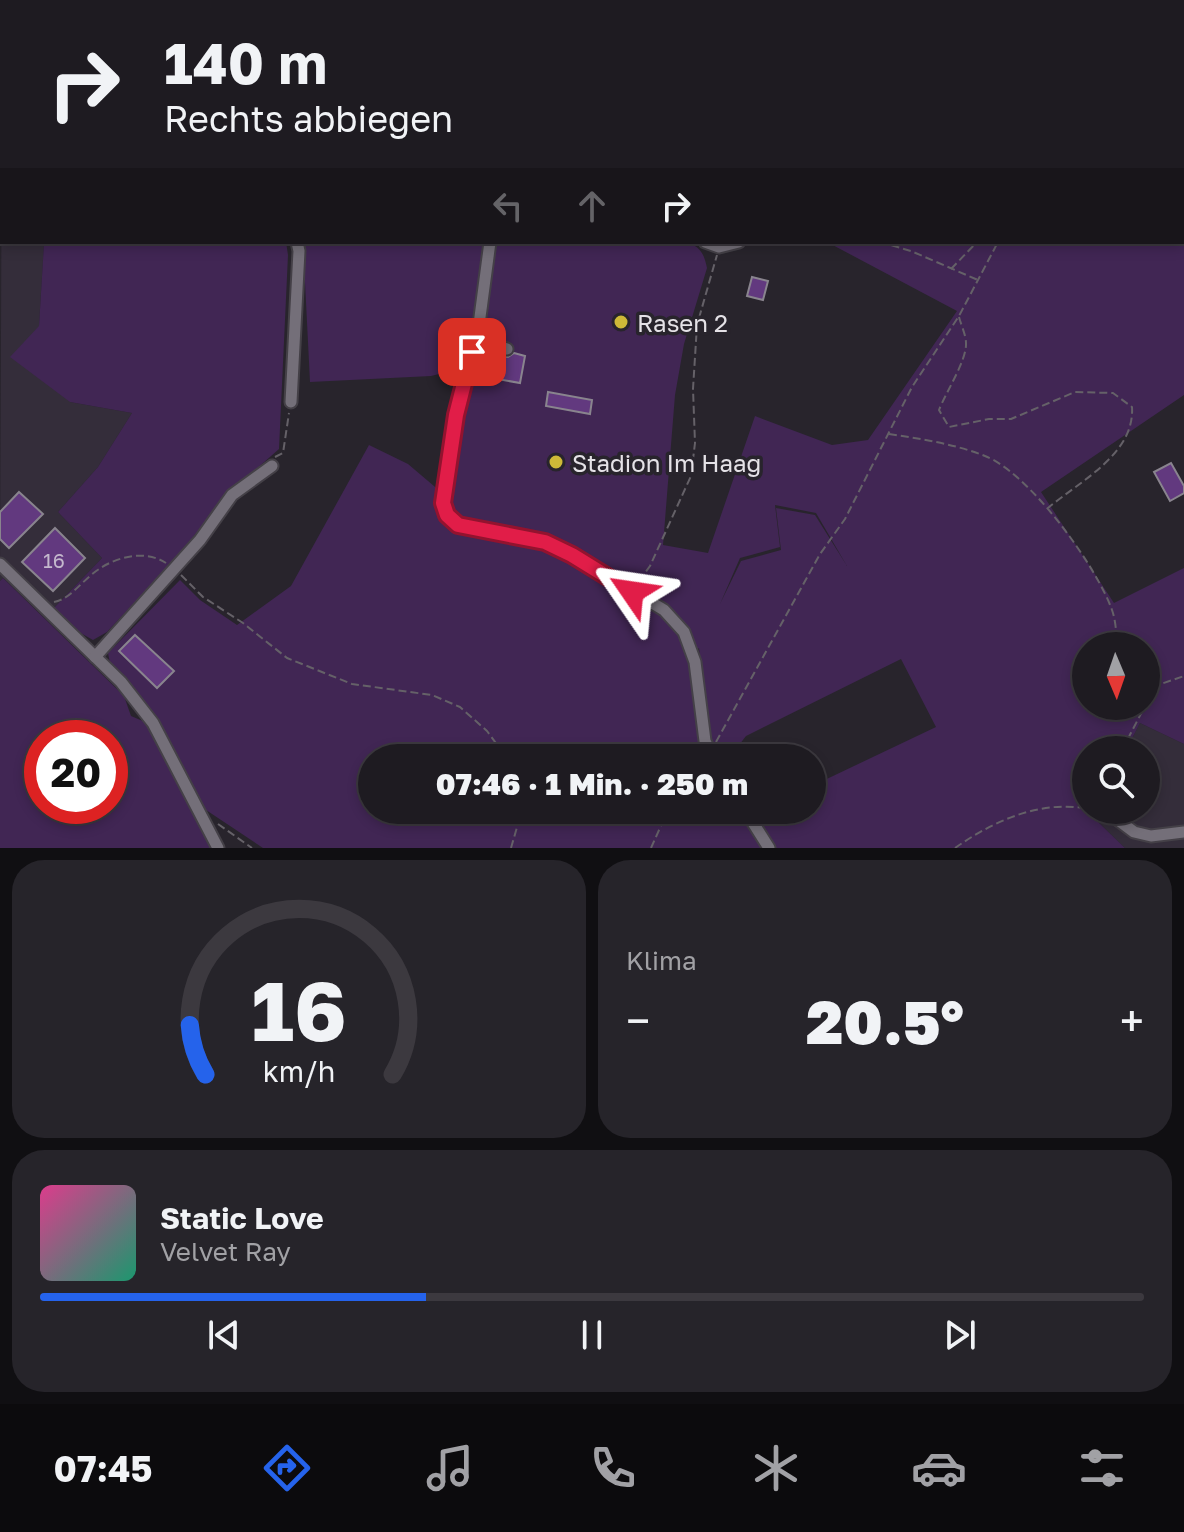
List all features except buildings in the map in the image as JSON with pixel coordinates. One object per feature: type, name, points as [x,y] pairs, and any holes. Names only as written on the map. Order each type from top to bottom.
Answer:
[{"type":"street","points":[[490,244],[478,332],[465,371],[444,483],[443,503],[447,515],[458,525],[545,542],[664,610],[684,632],[695,662],[706,744]]},
{"type":"street","points":[[711,244],[719,247],[731,244]]},
{"type":"street","points":[[291,402],[298,246]]},
{"type":"street","points":[[478,332],[491,344],[507,349]]},
{"type":"street","points":[[95,657],[200,540],[232,495],[272,466]]},
{"type":"street","points":[[0,564],[121,682],[153,723],[218,848]]},
{"type":"street","points":[[754,824],[769,848]]},
{"type":"street","points":[[1123,824],[1134,832],[1151,836],[1184,832]]},
{"type":"path","points":[[887,244],[911,251],[979,281]]},
{"type":"path","points":[[951,269],[975,244]]},
{"type":"path","points":[[718,744],[820,554],[845,519],[912,387],[959,316],[997,244]]},
{"type":"path","points":[[632,592],[650,566],[691,476],[695,443],[693,410],[697,325],[719,247]]},
{"type":"path","points":[[959,316],[966,344],[959,369],[948,386],[939,410],[949,427],[989,419],[1011,419],[1075,392],[1113,393],[1132,407],[1133,423],[1107,464],[1048,508]]},
{"type":"path","points":[[272,466],[275,456],[283,453],[291,402]]},
{"type":"path","points":[[889,434],[987,456],[1026,485],[1048,508],[1096,578],[1112,611],[1116,632]]},
{"type":"path","points":[[41,605],[64,600],[108,563],[130,556],[154,555],[175,569],[203,597],[243,623],[287,658],[352,684],[432,695],[460,707],[497,744]]},
{"type":"path","points":[[1160,684],[1184,676]]},
{"type":"path","points":[[955,848],[977,833],[1042,807],[1072,808]]},
{"type":"path","points":[[201,812],[252,848]]},
{"type":"path","points":[[511,848],[518,824]]},
{"type":"path","points":[[651,848],[662,824]]},
{"type":"shaded area","points":[[1,244],[44,244],[39,326],[70,402],[132,413],[98,467],[58,512],[102,558],[52,610],[3,578],[0,581]]},
{"type":"shaded area","points":[[44,244],[286,244],[279,449],[231,491],[174,560],[107,632],[93,640],[52,610],[102,558],[58,512],[98,467],[132,413],[70,402],[10,357],[39,326]]},
{"type":"shaded area","points":[[303,244],[690,244],[698,248],[707,268],[684,344],[675,395],[663,545],[708,553],[755,416],[832,445],[868,440],[957,311],[831,244],[1184,244],[1184,395],[1041,492],[1114,603],[1184,568],[1184,744],[1140,723],[1133,736],[1072,736],[1072,824],[1100,824],[1125,848],[773,848],[759,824],[826,824],[826,779],[936,727],[901,659],[746,736],[740,744],[713,744],[699,648],[690,657],[701,744],[358,744],[358,824],[749,824],[763,848],[263,848],[203,808],[110,663],[108,653],[180,580],[200,600],[237,625],[291,586],[369,445],[408,464],[441,492],[459,369],[431,376],[310,382]],"holes":[[[775,505],[816,513],[847,566],[815,515],[776,508],[781,550],[741,561],[720,604],[740,558],[780,547]]]},
{"type":"shaded area","points":[[3,578],[124,696],[131,716],[145,722],[213,848],[0,848],[0,581]]},
{"type":"shaded area","points":[[1140,723],[1184,744],[1184,848],[1125,848],[1100,824],[1160,824],[1160,736],[1133,736]]},
{"type":"place","name":"Rasen 2","points":[[621,322]]},
{"type":"place","name":"Stadion Im Haag","points":[[556,462]]},
{"type":"route","points":[[472,352],[465,371],[444,483],[443,503],[447,515],[458,525],[545,542],[632,592]]}]
